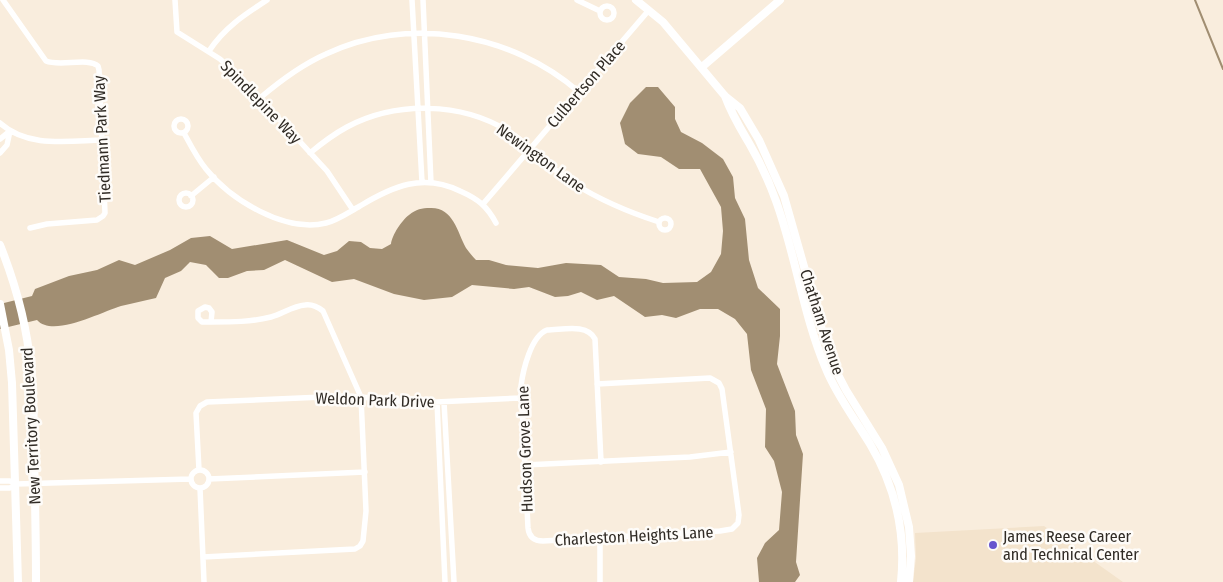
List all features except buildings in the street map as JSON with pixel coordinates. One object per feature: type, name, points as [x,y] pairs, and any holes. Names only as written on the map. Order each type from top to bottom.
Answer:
[{"type":"street","name":"Tiedmann Park Way","points":[[3,0],[46,61],[52,64],[93,62],[98,66],[105,209],[103,216],[97,220],[47,224],[30,228]]},
{"type":"street","name":"Spindlepine Way","points":[[175,0],[176,32],[227,64],[327,171],[353,210]]},
{"type":"street","points":[[252,0],[256,7]]},
{"type":"street","points":[[209,51],[215,41],[232,23],[268,0]]},
{"type":"street","points":[[412,0],[422,182]]},
{"type":"street","points":[[423,0],[431,183]]},
{"type":"street","points":[[577,0],[600,11]]},
{"type":"street","name":"Chatham Avenue","points":[[636,0],[663,22],[726,96],[731,114],[766,175],[777,203],[825,368],[843,403],[876,455],[898,511],[906,542],[909,582]]},
{"type":"street","points":[[702,67],[780,0]]},
{"type":"street","name":"Culbertson Place","points":[[483,204],[649,10]]},
{"type":"street","points":[[260,98],[285,78],[328,53],[371,39],[424,33],[480,40],[518,52],[551,70],[579,92]]},
{"type":"street","name":"Newington Lane","points":[[310,153],[335,134],[361,120],[389,112],[418,109],[458,112],[490,122],[507,130],[557,173],[572,183],[621,209],[659,222]]},
{"type":"street","points":[[0,123],[10,131],[42,142],[102,140]]},
{"type":"street","points":[[0,139],[10,131]]},
{"type":"street","points":[[0,153],[7,145],[10,131]]},
{"type":"street","points":[[184,133],[195,154],[223,186],[243,201],[288,222],[300,225],[326,223],[339,219],[392,188],[422,182],[456,189],[483,204],[490,210],[496,223]]},
{"type":"street","points":[[191,196],[214,177]]},
{"type":"street","name":"New Territory Boulevard","points":[[0,245],[18,297],[32,378],[36,582]]},
{"type":"street","name":"New Territory Boulevard","points":[[0,304],[12,383],[18,582]]},
{"type":"street","points":[[203,557],[352,550],[360,546],[363,538],[366,511],[361,397],[326,315],[320,308],[313,305],[303,305],[259,320],[212,322]]},
{"type":"street","name":"Hudson Grove Lane","points":[[531,536],[528,528],[521,386],[524,370],[535,340],[547,330],[579,329],[590,333],[596,344],[597,384]]},
{"type":"street","points":[[525,465],[601,462],[690,457],[731,452],[722,389],[718,382],[710,378],[682,381],[597,384],[601,462]]},
{"type":"street","name":"Weldon Park Drive","points":[[199,470],[196,413],[200,406],[209,401],[361,397],[408,403],[521,398]]},
{"type":"street","points":[[437,402],[445,582]]},
{"type":"street","points":[[444,402],[454,582]]},
{"type":"street","name":"Charleston Heights Lane","points":[[531,536],[536,540],[543,541],[732,529],[737,525],[739,515],[731,452]]},
{"type":"street","points":[[199,470],[205,472],[209,478],[206,485],[200,488],[193,486],[190,479],[193,473],[199,470]]},
{"type":"street","points":[[209,478],[365,472]]},
{"type":"street","points":[[0,481],[10,481],[16,484],[190,479]]},
{"type":"street","points":[[0,488],[10,488],[16,484]]},
{"type":"street","points":[[200,488],[204,582]]},
{"type":"street","points":[[600,538],[600,582]]},
{"type":"street","name":"Chatham Avenue","points":[[901,582],[906,542]]},
{"type":"shaded area","points":[[646,87],[658,87],[675,107],[675,119],[681,132],[702,143],[723,159],[733,177],[735,198],[745,219],[749,260],[758,288],[780,309],[777,364],[795,411],[796,435],[803,454],[796,562],[800,575],[795,582],[759,582],[757,558],[765,543],[779,530],[782,492],[774,461],[765,447],[766,409],[751,370],[747,334],[735,319],[718,309],[700,309],[676,318],[662,315],[645,317],[614,296],[597,300],[581,292],[555,297],[529,287],[514,289],[472,285],[452,297],[424,300],[394,294],[354,279],[332,282],[285,260],[264,270],[247,271],[228,278],[219,278],[206,265],[190,262],[181,271],[165,278],[156,298],[121,306],[65,325],[44,325],[37,320],[0,329],[0,304],[32,296],[35,289],[69,276],[97,270],[119,260],[135,265],[170,250],[191,238],[210,236],[232,249],[287,240],[324,255],[337,251],[349,241],[361,242],[370,248],[382,249],[391,244],[395,232],[406,217],[417,210],[427,208],[444,211],[449,216],[466,248],[476,260],[489,260],[506,265],[538,268],[566,263],[601,265],[619,277],[646,279],[663,283],[697,282],[711,272],[721,254],[723,231],[721,207],[700,169],[679,169],[661,157],[638,154],[625,144],[620,123],[630,103]]},
{"type":"shaded area","name":"James Reese Career and Technical Center","points":[[1044,526],[1123,582],[913,582],[916,558],[915,533]]},
{"type":"waterway","points":[[1195,0],[1223,69]]},
{"type":"place","name":"James Reese Career and Technical Center","points":[[993,545]]}]
